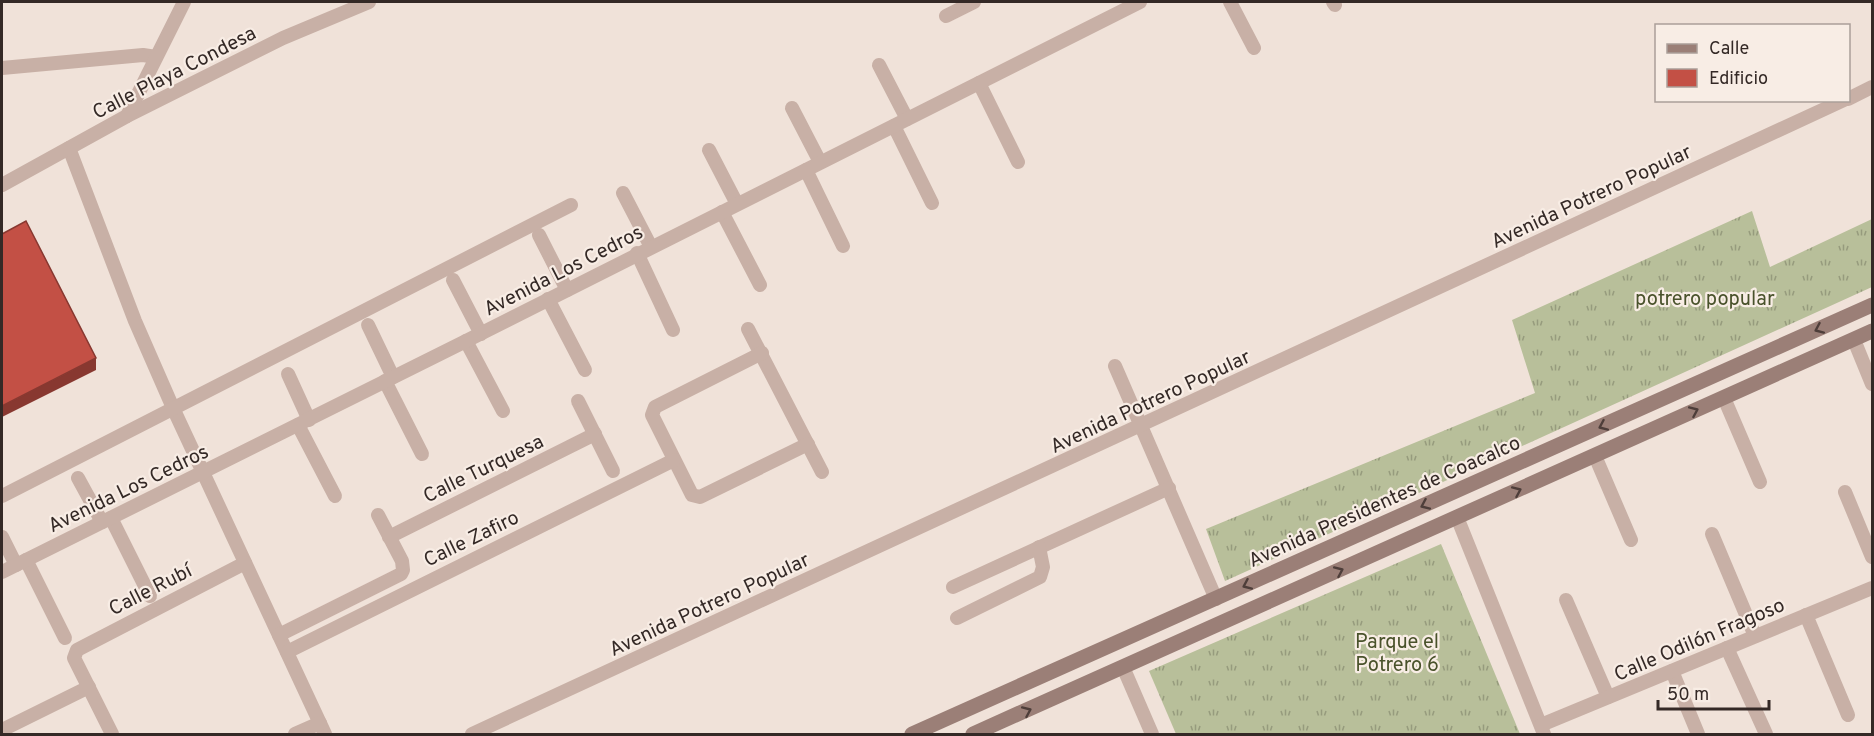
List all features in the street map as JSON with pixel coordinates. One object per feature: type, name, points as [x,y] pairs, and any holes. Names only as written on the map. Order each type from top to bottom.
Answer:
[{"type":"street","points":[[127,116],[184,2]]},
{"type":"street","name":"Calle Playa Condesa","points":[[2,185],[127,116],[284,38],[369,2]]},
{"type":"street","points":[[946,16],[974,2]]},
{"type":"street","name":"Avenida Los Cedros","points":[[2,572],[1140,2]]},
{"type":"street","points":[[1230,2],[1254,48]]},
{"type":"street","points":[[2,68],[143,55],[156,57]]},
{"type":"street","points":[[879,65],[907,119]]},
{"type":"street","points":[[979,83],[1018,162]]},
{"type":"street","points":[[1850,98],[1872,87]]},
{"type":"street","name":"Avenida Potrero Popular","points":[[472,735],[1840,102]]},
{"type":"street","points":[[792,108],[820,162]]},
{"type":"street","points":[[894,126],[932,203]]},
{"type":"street","points":[[69,148],[135,321],[172,408],[204,472],[322,729],[296,735]]},
{"type":"street","points":[[709,150],[737,204]]},
{"type":"street","points":[[806,170],[843,246]]},
{"type":"street","points":[[623,193],[651,247]]},
{"type":"street","points":[[2,496],[571,205]]},
{"type":"street","points":[[722,212],[760,285]]},
{"type":"street","points":[[539,235],[567,290]]},
{"type":"street","points":[[637,254],[673,330]]},
{"type":"street","points":[[453,280],[481,334]]},
{"type":"street","points":[[548,299],[585,370]]},
{"type":"street","name":"Avenida Presidentes de Coacalco","points":[[912,735],[1872,305]]},
{"type":"street","points":[[368,325],[422,454]]},
{"type":"street","points":[[748,329],[822,472]]},
{"type":"street","points":[[973,735],[1872,332]]},
{"type":"street","points":[[1854,340],[1872,384]]},
{"type":"street","points":[[466,341],[503,411]]},
{"type":"street","points":[[762,353],[655,407],[652,415],[674,460],[692,495],[700,497],[808,444]]},
{"type":"street","points":[[1115,366],[1216,599]]},
{"type":"street","points":[[288,374],[304,422],[335,496]]},
{"type":"street","points":[[1724,398],[1760,482]]},
{"type":"street","points":[[578,401],[613,471]]},
{"type":"street","points":[[1629,414],[1640,436]]},
{"type":"street","name":"Calle Turquesa","points":[[389,537],[595,434]]},
{"type":"street","points":[[1595,456],[1630,540]]},
{"type":"street","name":"Calle Zafiro","points":[[287,652],[674,460]]},
{"type":"street","points":[[78,478],[107,520],[150,596]]},
{"type":"street","points":[[953,587],[1169,488]]},
{"type":"street","points":[[1845,492],[1872,557]]},
{"type":"street","points":[[279,636],[401,574],[402,561],[378,515]]},
{"type":"street","points":[[1457,518],[1542,730]]},
{"type":"street","points":[[1712,534],[1755,636]]},
{"type":"street","points":[[2,537],[21,562],[65,638]]},
{"type":"street","points":[[957,618],[1040,577],[1043,567],[1039,547]]},
{"type":"street","name":"Calle Rubí","points":[[89,687],[76,662],[75,654],[80,647],[245,562]]},
{"type":"street","points":[[1297,562],[1307,585]]},
{"type":"street","name":"Calle Odilón Fragoso","points":[[1542,730],[1608,698],[1872,588]]},
{"type":"street","points":[[1566,600],[1608,698]]},
{"type":"street","points":[[1806,615],[1848,716]]},
{"type":"street","points":[[1727,648],[1766,735]]},
{"type":"street","points":[[1123,667],[1152,735]]},
{"type":"street","points":[[1672,671],[1698,735]]},
{"type":"street","points":[[2,730],[89,687],[112,735]]},
{"type":"green space","name":"potrero popular","points":[[1752,211],[1770,267],[1872,219],[1872,287],[1225,581],[1206,529],[1535,393],[1512,320]]},
{"type":"green space","name":"Parque el Potrero 6","points":[[1441,544],[1520,734],[1176,734],[1149,671]]},
{"type":"building","points":[[26,221],[96,358],[2,406],[2,234]]}]
